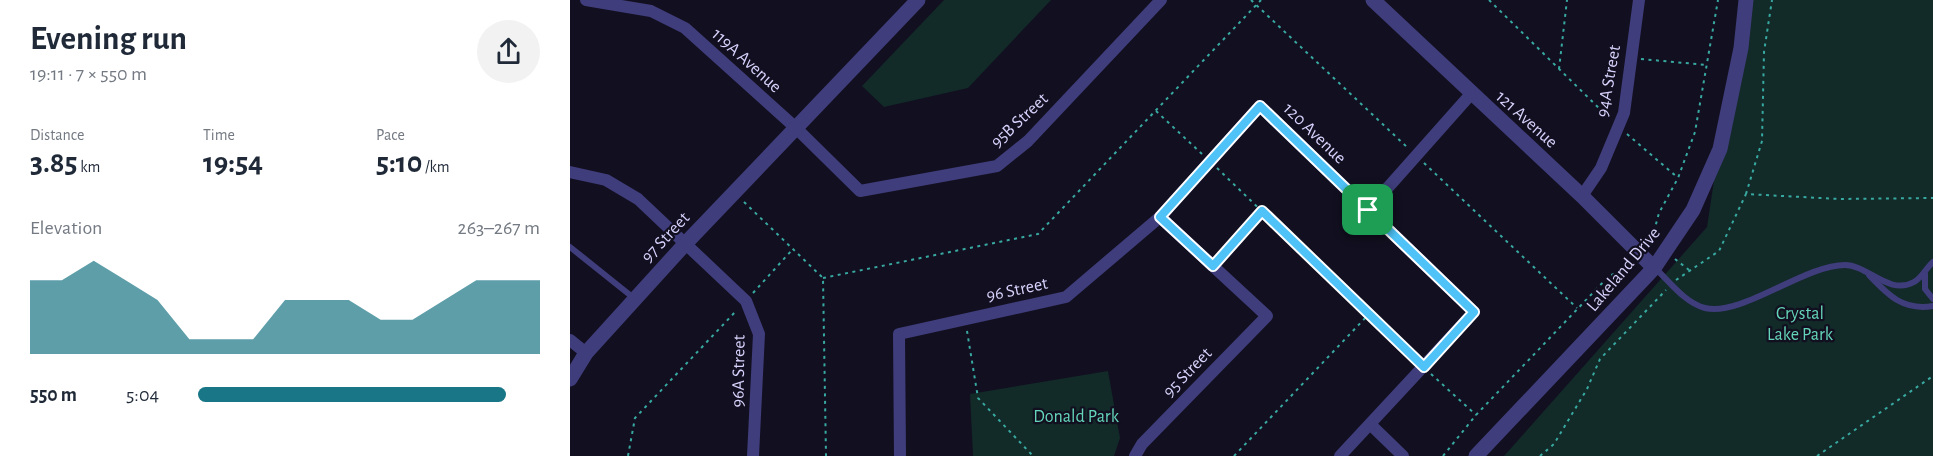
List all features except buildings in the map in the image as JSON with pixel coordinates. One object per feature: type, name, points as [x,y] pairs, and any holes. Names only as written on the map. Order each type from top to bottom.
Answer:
[{"type":"street","name":"119A Avenue","points":[[586,0],[651,11],[685,28],[796,128],[860,191]]},
{"type":"street","name":"97 Street","points":[[570,379],[586,353],[684,244],[918,0]]},
{"type":"street","name":"95B Street","points":[[860,191],[997,166],[1029,141],[1161,0]]},
{"type":"street","name":"121 Avenue","points":[[1372,0],[1582,196],[1654,267]]},
{"type":"street","name":"94A Street","points":[[1582,196],[1601,168],[1624,113],[1639,0]]},
{"type":"street","name":"Lakeland Drive","points":[[1476,456],[1654,267],[1694,210],[1720,149],[1741,48],[1746,0]]},
{"type":"street","points":[[1368,210],[1471,94]]},
{"type":"street","name":"120 Avenue","points":[[1260,106],[1474,312],[1424,367]]},
{"type":"street","name":"96 Street","points":[[900,456],[899,334],[1066,297],[1160,217],[1260,106]]},
{"type":"street","name":"96A Street","points":[[570,172],[606,180],[638,199],[746,301],[759,334],[753,456]]},
{"type":"street","points":[[1160,217],[1213,266]]},
{"type":"street","name":"95 Street","points":[[1135,456],[1142,444],[1267,316],[1213,266]]},
{"type":"street","points":[[570,340],[586,353]]},
{"type":"street","points":[[1340,456],[1424,367]]},
{"type":"street","points":[[1371,425],[1403,456]]},
{"type":"lane","points":[[570,247],[635,298]]},
{"type":"lane","points":[[1654,267],[1697,305],[1714,309],[1734,305],[1827,268],[1847,265],[1864,270],[1887,283],[1899,285],[1914,282],[1933,262]]},
{"type":"lane","points":[[1864,270],[1897,302],[1911,307],[1933,306]]},
{"type":"lane","points":[[1926,270],[1924,284],[1933,299]]},
{"type":"path","points":[[824,278],[1038,234],[1261,0]]},
{"type":"path","points":[[1489,0],[1618,127],[1678,178]]},
{"type":"path","points":[[1559,69],[1567,0]]},
{"type":"path","points":[[1540,456],[1554,444],[1587,388],[1600,359],[1683,274],[1703,264],[1719,251],[1746,194],[1762,141],[1764,52],[1772,0]]},
{"type":"path","points":[[1631,58],[1707,64]]},
{"type":"path","points":[[1155,111],[1476,415]]},
{"type":"path","points":[[734,192],[792,250],[824,278],[826,456]]},
{"type":"path","points":[[1746,194],[1839,199],[1933,198]]},
{"type":"path","points":[[1213,266],[1262,211]]},
{"type":"path","points":[[628,456],[635,418],[792,250]]},
{"type":"path","points":[[1234,456],[1369,314]]},
{"type":"path","points":[[965,319],[978,398],[1033,456]]},
{"type":"path","points":[[1817,456],[1933,376]]},
{"type":"green space","points":[[944,0],[1051,0],[968,88],[884,107],[862,86]]},
{"type":"green space","name":"Crystal Lake Park","points":[[1741,0],[1933,0],[1933,456],[1504,456],[1707,227]]},
{"type":"green space","name":"Donald Park","points":[[1108,371],[1120,438],[1114,456],[973,456],[970,394]]},
{"type":"route","points":[[1260,106],[1368,210],[1474,312],[1424,367],[1262,211],[1213,266],[1160,217],[1260,106]]}]
